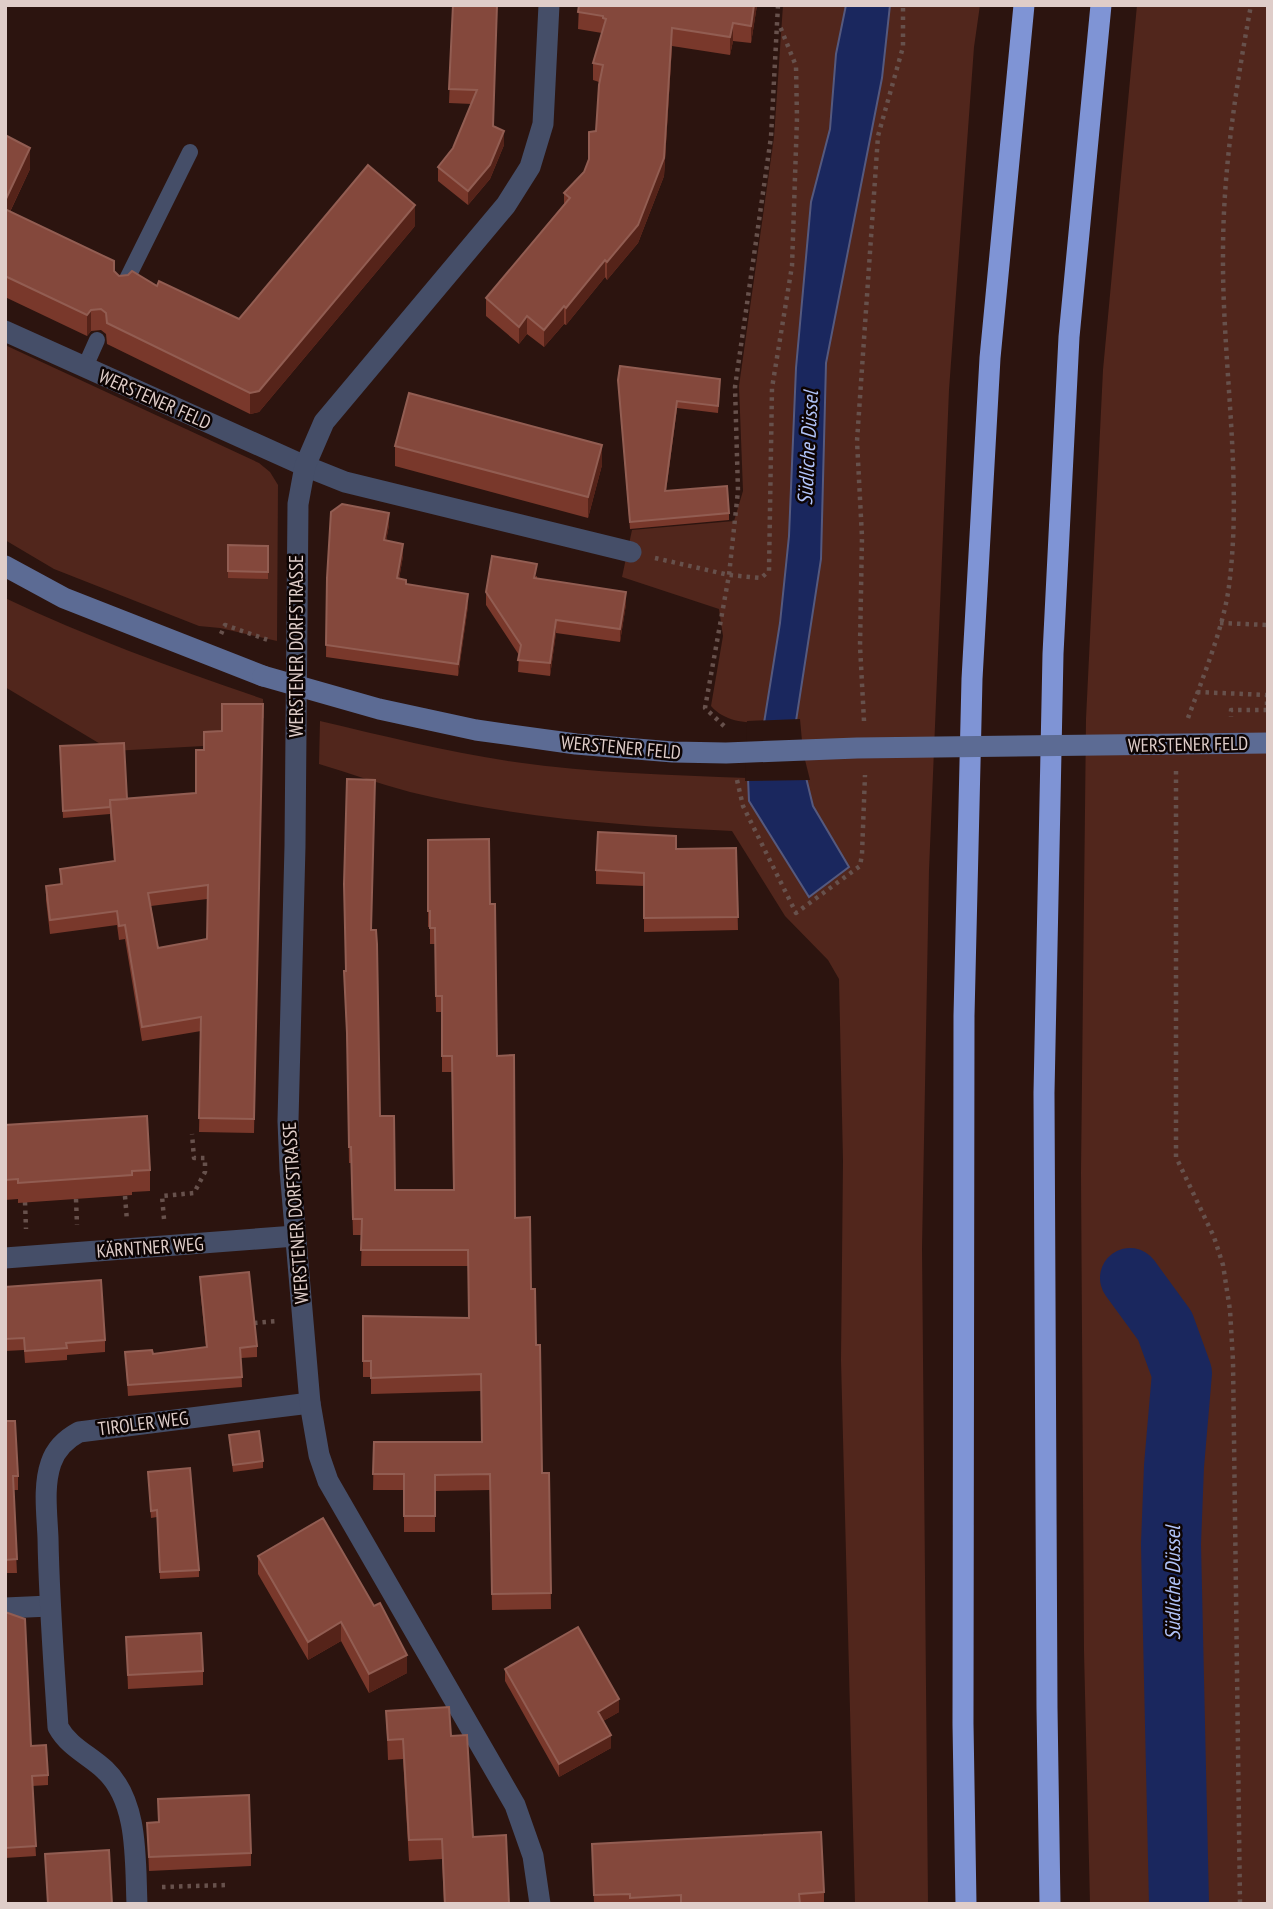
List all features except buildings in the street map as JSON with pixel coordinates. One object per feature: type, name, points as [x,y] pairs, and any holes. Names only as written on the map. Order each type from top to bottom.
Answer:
[{"type":"highway","points":[[966,1904],[963,1724],[964,1016],[972,679],[990,358],[1024,5]]},
{"type":"highway","points":[[1050,1904],[1044,1093],[1053,654],[1069,337],[1101,5]]},
{"type":"main road","name":"WERSTENER FELD","points":[[5,566],[64,598],[263,676],[379,709],[477,730],[576,744],[673,752],[726,753],[857,748],[1268,743]]},
{"type":"street","name":"WERSTENER DORFSTRASSE","points":[[540,1904],[533,1856],[515,1805],[328,1481],[319,1455],[310,1404],[288,1121],[295,846],[298,505],[305,466],[324,422],[506,205],[530,167],[543,124],[549,5]]},
{"type":"street","name":"WERSTENER FELD","points":[[5,331],[305,466]]},
{"type":"street","points":[[305,466],[345,482],[631,552]]},
{"type":"street","name":"KÄRNTNER WEG","points":[[5,1258],[295,1236]]},
{"type":"street","name":"TIROLER WEG","points":[[136,1896],[132,1826],[117,1785],[106,1770],[65,1740],[58,1727],[50,1606],[47,1494],[49,1467],[54,1454],[66,1439],[79,1432],[310,1404]]},
{"type":"street","points":[[5,1608],[50,1606]]},
{"type":"lane","points":[[123,287],[190,152]]},
{"type":"lane","points":[[85,367],[97,340]]},
{"type":"path","points":[[732,734],[705,708],[729,575],[738,491],[735,387],[771,137],[778,5]]},
{"type":"path","points":[[864,727],[860,646],[862,537],[858,427],[878,136],[903,47],[903,5]]},
{"type":"path","points":[[1187,721],[1219,623],[1228,589],[1232,555],[1232,455],[1224,327],[1224,191],[1251,5]]},
{"type":"path","points":[[631,552],[729,575],[761,578],[769,571],[772,388],[792,266],[797,118],[796,66],[777,20]]},
{"type":"path","points":[[1219,623],[1268,625]]},
{"type":"path","points":[[225,625],[265,639]]},
{"type":"path","points":[[1197,692],[1267,695],[1267,710],[1231,710]]},
{"type":"path","points":[[1177,765],[1176,1157],[1214,1237],[1223,1265],[1230,1310],[1240,1904]]},
{"type":"path","points":[[736,768],[743,806],[796,913],[860,866],[865,767]]},
{"type":"path","points":[[164,1219],[162,1196],[194,1193],[205,1172],[205,1158],[194,1158],[192,1134]]},
{"type":"path","points":[[125,1196],[127,1221]]},
{"type":"path","points":[[76,1199],[77,1225]]},
{"type":"path","points":[[25,1202],[26,1229]]},
{"type":"path","points":[[136,1896],[226,1885]]},
{"type":"shaded area","points":[[783,5],[846,5],[836,54],[830,129],[811,202],[796,368],[789,536],[780,623],[764,723],[757,723],[728,718],[711,706],[723,636],[719,609],[622,577],[632,530],[734,521],[743,491],[739,386],[774,137]]},
{"type":"shaded area","points":[[890,5],[980,5],[974,47],[949,390],[929,870],[922,1248],[928,1904],[855,1904],[841,1360],[843,1161],[839,979],[828,960],[785,916],[732,831],[611,823],[490,808],[410,792],[319,764],[320,721],[437,748],[538,765],[628,773],[748,778],[809,896],[849,867],[813,806],[800,753],[796,721],[821,559],[826,363],[882,78]]},
{"type":"shaded area","points":[[1137,5],[1268,5],[1268,1904],[1185,1904],[1183,1531],[1193,1389],[1191,1357],[1136,1265],[1125,1276],[1167,1355],[1170,1904],[1090,1904],[1084,1651],[1081,1173],[1086,719],[1103,370]]},
{"type":"shaded area","points":[[5,345],[259,463],[270,472],[278,485],[277,641],[199,626],[54,569],[5,540]]},
{"type":"shaded area","points":[[5,598],[132,652],[263,699],[264,718],[222,718],[222,745],[112,751],[5,687]]},
{"type":"water","points":[[846,5],[890,5],[882,78],[826,363],[821,559],[796,721],[800,753],[813,806],[849,867],[809,897],[749,801],[748,778],[764,723],[780,623],[789,536],[796,368],[811,202],[830,129],[836,54]]},
{"type":"pier","points":[[800,719],[803,752],[810,780],[745,781],[747,721]]},
{"type":"waterway","name":"Südliche Düssel","points":[[1130,1278],[1165,1326],[1182,1373],[1171,1544],[1179,1904]]}]
